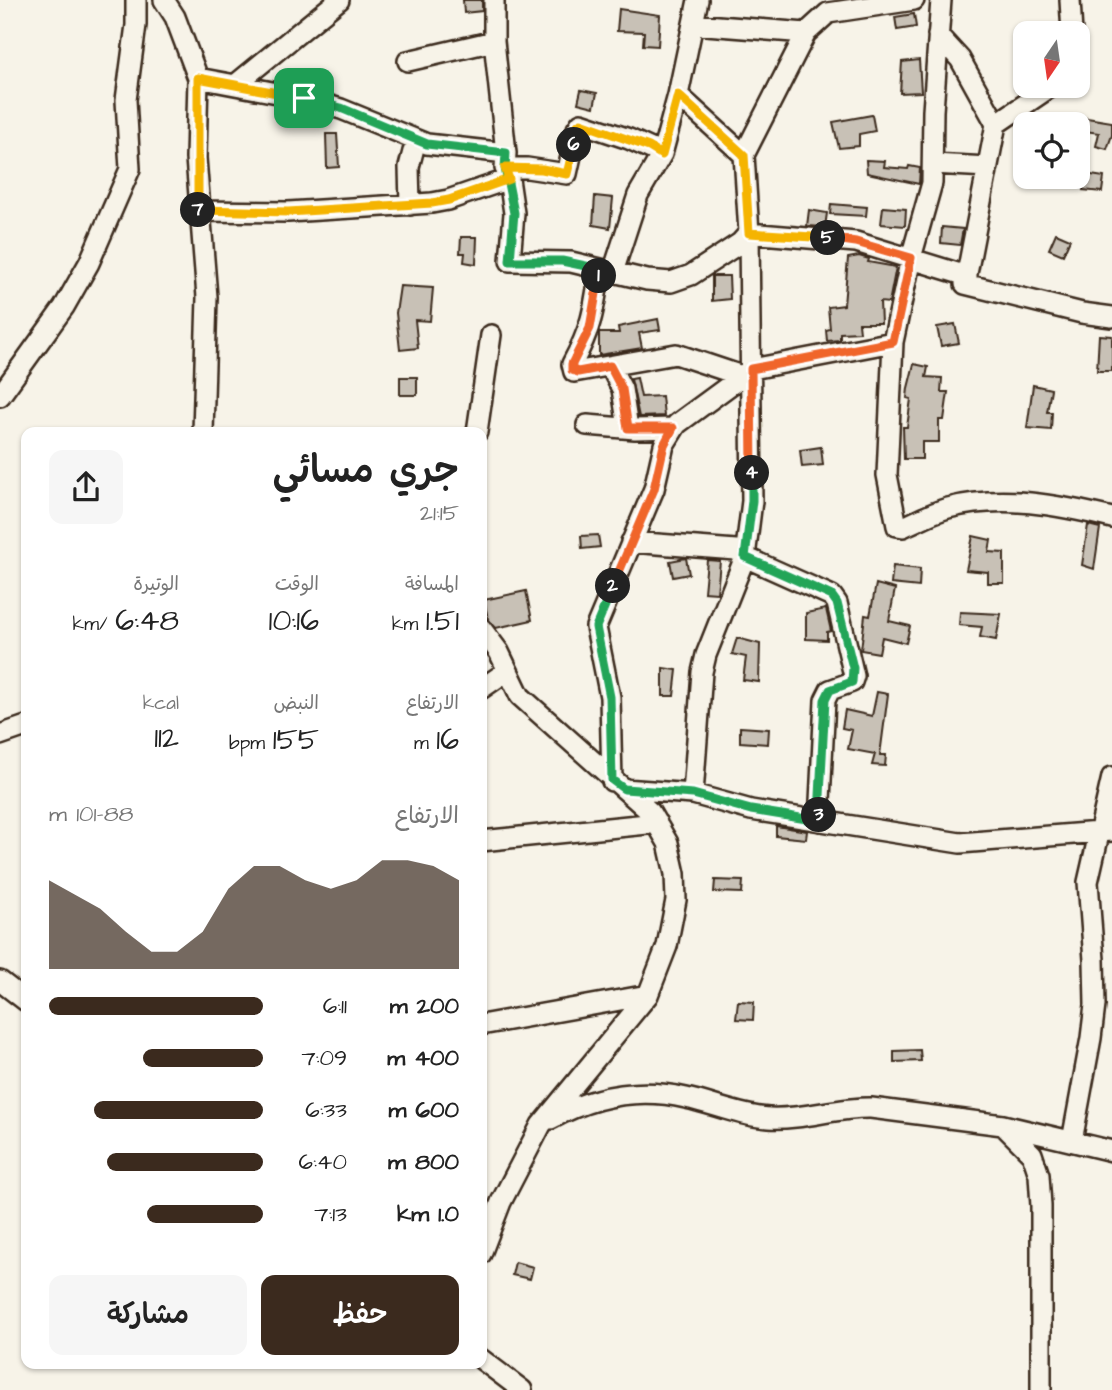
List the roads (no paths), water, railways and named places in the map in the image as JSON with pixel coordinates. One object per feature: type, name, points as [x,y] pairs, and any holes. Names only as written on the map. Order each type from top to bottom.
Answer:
[{"type":"street","points":[[0,396],[64,307],[89,263],[130,169],[126,100],[136,25],[136,0]]},
{"type":"street","points":[[164,0],[175,17],[198,78],[198,211],[207,297],[202,427]]},
{"type":"street","points":[[235,85],[339,0]]},
{"type":"street","points":[[494,0],[494,41],[514,213],[510,261],[562,261],[647,280],[679,280],[740,243],[749,233]]},
{"type":"street","points":[[698,0],[662,155],[638,195],[607,271],[590,328],[571,366],[574,372],[676,354],[747,372]]},
{"type":"street","points":[[693,794],[702,672],[706,655],[745,557],[752,501],[747,372],[749,233],[744,155],[806,33],[828,13],[914,0]]},
{"type":"street","points":[[941,0],[933,111],[932,183],[911,258],[893,342],[887,475],[899,528],[946,509],[981,504],[1044,504],[1112,518]]},
{"type":"street","points":[[1070,0],[1071,21]]},
{"type":"street","points":[[693,24],[806,33]]},
{"type":"street","points":[[938,35],[960,59],[996,124],[966,285],[1082,313],[1112,317]]},
{"type":"street","points":[[408,61],[494,41]]},
{"type":"street","points":[[198,78],[304,98],[341,108],[416,140],[507,166],[567,174],[578,125],[581,123],[649,147],[662,155]]},
{"type":"street","points":[[678,95],[744,155]]},
{"type":"street","points":[[996,124],[1034,98]]},
{"type":"street","points":[[410,205],[409,167],[416,140]]},
{"type":"street","points":[[933,164],[988,167]]},
{"type":"street","points":[[198,211],[288,212],[449,200],[507,166]]},
{"type":"street","points":[[749,233],[856,242],[967,276]]},
{"type":"street","points":[[478,427],[491,335]]},
{"type":"street","points":[[618,785],[610,697],[596,627],[654,489],[664,445],[673,428],[747,372],[893,342]]},
{"type":"street","points":[[610,366],[622,389],[628,428]]},
{"type":"street","points":[[587,425],[673,428]]},
{"type":"street","points":[[631,542],[736,550],[745,557],[827,592],[837,603],[854,676],[852,682],[830,690],[825,700],[819,821]]},
{"type":"street","points":[[487,643],[507,671],[520,696],[650,812],[668,843],[675,874],[676,900],[667,946],[648,995],[541,1125],[501,1202],[487,1238]]},
{"type":"street","points":[[487,685],[507,671]]},
{"type":"street","points":[[0,735],[21,728]]},
{"type":"street","points":[[1072,1141],[1095,1005],[1088,882],[1106,831],[1112,777]]},
{"type":"street","points":[[618,785],[693,794],[751,810],[960,843],[1106,831]]},
{"type":"street","points":[[487,840],[657,823]]},
{"type":"street","points":[[0,981],[21,998]]},
{"type":"street","points":[[487,1024],[648,995]]},
{"type":"street","points":[[541,1125],[592,1099],[630,1093],[675,1096],[745,1115],[773,1118],[850,1107],[1003,1125],[1112,1151]]},
{"type":"street","points":[[1003,1125],[1032,1154],[1039,1175],[1041,1390]]},
{"type":"street","points":[[487,1364],[522,1390]]}]
